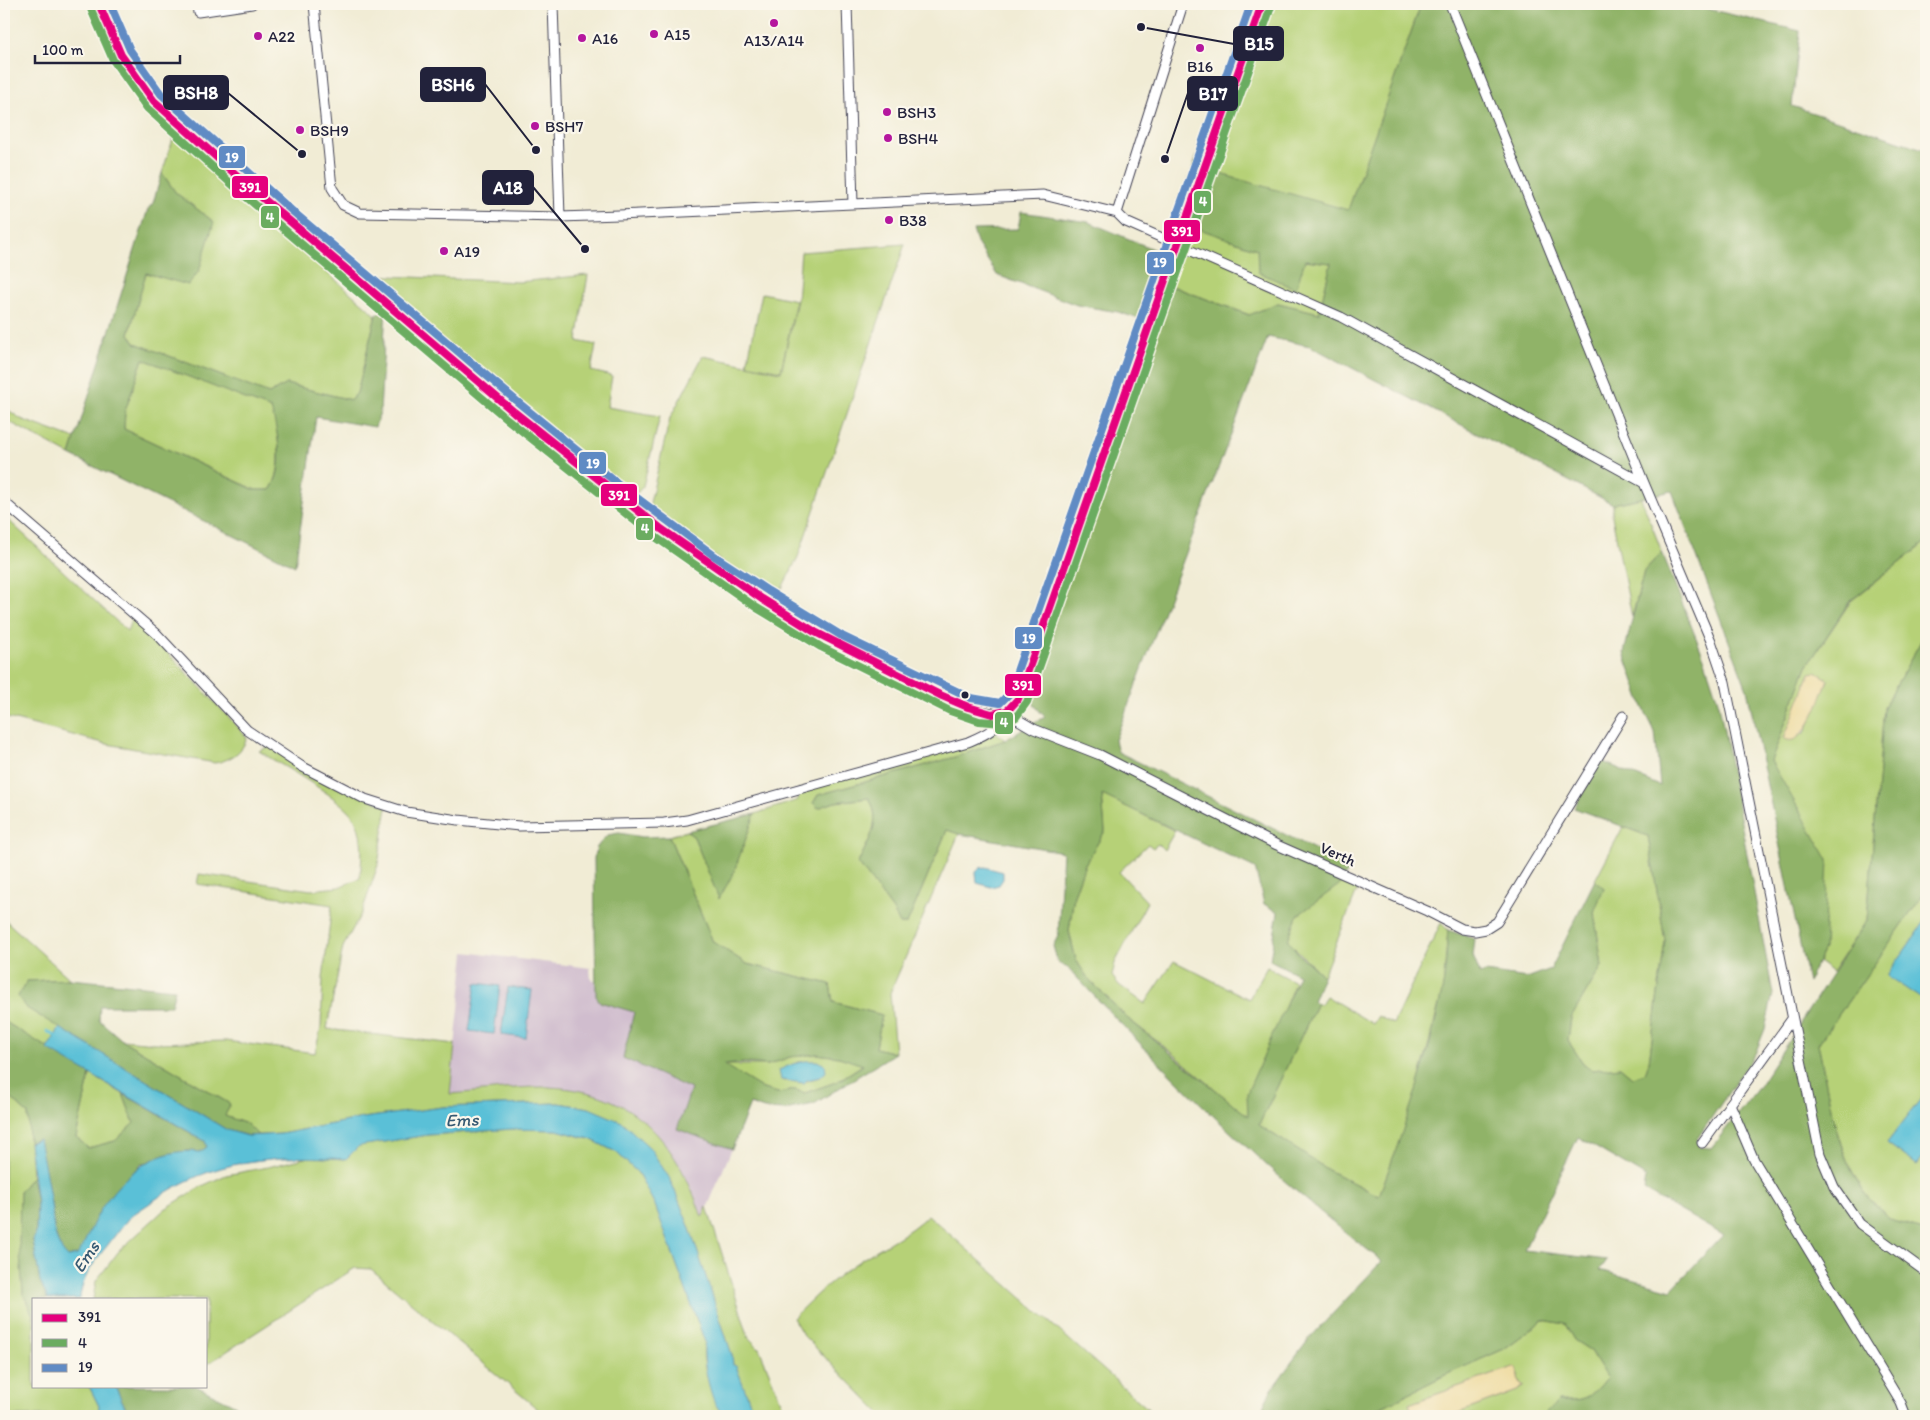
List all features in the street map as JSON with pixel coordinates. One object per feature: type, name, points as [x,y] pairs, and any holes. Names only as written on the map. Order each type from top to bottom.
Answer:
[{"type":"street","name":"Verth","points":[[100,4],[121,56],[135,79],[154,101],[398,313],[616,496],[740,584],[818,634],[962,704],[985,712],[1005,712],[1034,729],[1100,755],[1277,845],[1427,911],[1462,929],[1475,931],[1486,929],[1497,922],[1623,716]]},
{"type":"street","points":[[197,4],[198,12],[252,4]]},
{"type":"street","points":[[314,4],[332,188],[343,205],[360,213],[560,217],[1043,195],[1117,213],[1126,222],[1341,317],[1644,483]]},
{"type":"street","points":[[553,4],[560,217]]},
{"type":"street","points":[[847,4],[853,204]]},
{"type":"street","points":[[1117,213],[1183,4]]},
{"type":"street","points":[[4,502],[157,634],[247,730],[316,775],[365,799],[406,812],[458,820],[519,826],[664,824],[687,820],[968,742],[993,730],[1001,723],[1005,712],[1013,707],[1018,699],[1262,4]]},
{"type":"street","points":[[1450,4],[1644,483],[1711,641],[1727,689],[1820,1154],[1834,1187],[1860,1224],[1926,1272]]},
{"type":"street","points":[[1702,1143],[1792,1019]]},
{"type":"street","points":[[1730,1104],[1754,1160],[1901,1403],[1906,1416]]},
{"type":"shaded area","points":[[465,952],[590,968],[591,979],[596,981],[596,996],[691,1030],[764,1104],[764,1109],[750,1105],[703,1218],[690,1185],[652,1128],[634,1113],[614,1102],[592,1094],[541,1087],[450,1094]]},
{"type":"green space","points":[[1251,4],[1421,4],[1348,211],[1207,171],[1189,225],[1257,249],[1295,289],[1305,260],[1331,263],[1319,313],[1278,303],[1250,315],[1174,287],[1157,286],[1156,282],[1156,274],[1162,254],[1163,233],[1165,229],[1172,226]]},
{"type":"green space","points":[[1421,4],[1687,4],[1800,31],[1792,106],[1926,150],[1926,542],[1850,601],[1807,666],[1771,761],[1828,860],[1824,949],[1808,982],[1747,689],[1672,491],[1613,504],[1310,346],[1268,337],[1115,740],[1118,752],[1351,867],[1339,885],[1297,916],[1288,940],[1299,954],[1323,976],[1313,1001],[1317,1003],[1259,1125],[1328,1170],[1379,1196],[1423,1069],[1430,1043],[1443,983],[1448,930],[1475,939],[1473,956],[1480,974],[1485,972],[1527,978],[1551,969],[1595,880],[1604,888],[1594,912],[1602,966],[1571,1018],[1568,1041],[1583,1063],[1592,1070],[1620,1067],[1632,1077],[1645,1073],[1649,1062],[1665,941],[1648,836],[1574,808],[1601,761],[1660,786],[1655,732],[1643,707],[1624,653],[1644,571],[1662,552],[1704,658],[1719,704],[1773,994],[1765,1029],[1755,1054],[1697,1139],[1699,1147],[1711,1148],[1758,1088],[1867,920],[1884,707],[1926,632],[1926,891],[1818,1044],[1832,1114],[1847,1160],[1857,1181],[1870,1200],[1891,1219],[1926,1231],[1926,1416],[1543,1416],[1558,1401],[1576,1401],[1587,1398],[1607,1377],[1591,1351],[1574,1340],[1565,1324],[1543,1320],[1504,1349],[1443,1376],[1364,1416],[1351,1416],[1324,1408],[1319,1416],[1259,1416],[1271,1390],[1309,1339],[1382,1261],[1258,1158],[1142,1046],[1068,968],[1058,963],[1053,946],[1058,936],[1063,852],[959,834],[947,830],[907,924],[900,924],[893,910],[858,863],[870,839],[874,823],[875,815],[869,798],[835,802],[818,808],[813,803],[818,795],[955,757],[1005,740],[1045,717],[1028,698],[1154,324],[1118,312],[1077,305],[997,275],[977,243],[973,230],[1018,229],[1021,212],[1089,222],[1162,253],[1154,279],[1157,286],[1174,287],[1249,315],[1278,303],[1319,313],[1331,263],[1305,260],[1296,289],[1258,272],[1257,249],[1188,225],[1206,170],[1348,210]],"holes":[[[1102,795],[1255,868],[1264,904],[1278,912],[1270,960],[1299,975],[1247,1093],[1248,1116],[1127,1018],[1087,977],[1076,960],[1069,931],[1074,895],[1085,864],[1105,831]],[[1578,1137],[1646,1177],[1644,1190],[1723,1235],[1671,1290],[1600,1270],[1607,1260],[1524,1250]]]},
{"type":"green space","points":[[175,133],[261,215],[376,315],[357,393],[351,400],[286,384],[269,394],[135,343],[129,334],[146,273],[214,222],[176,193],[162,173]]},
{"type":"green space","points":[[162,173],[176,193],[214,222],[199,271],[188,285],[146,273],[129,334],[135,343],[269,394],[286,384],[351,400],[357,393],[376,315],[386,309],[380,412],[375,427],[316,417],[295,566],[70,455],[148,209],[153,203]],"holes":[[[143,359],[271,409],[278,439],[279,461],[278,472],[270,490],[255,490],[124,429],[125,411]]]},
{"type":"green space","points":[[905,244],[798,557],[776,600],[767,591],[656,518],[649,507],[670,418],[703,356],[781,372],[797,300],[801,252]]},
{"type":"green space","points":[[366,275],[519,282],[588,275],[577,341],[596,345],[591,371],[612,376],[607,407],[660,416],[643,486],[631,500],[495,389]]},
{"type":"green space","points":[[762,293],[796,300],[781,371],[747,364]]},
{"type":"green space","points":[[143,359],[272,409],[278,439],[279,461],[275,481],[270,490],[256,490],[124,429],[125,411]]},
{"type":"green space","points":[[4,407],[21,419],[75,439],[70,455],[4,419]]},
{"type":"green space","points":[[1641,498],[1662,552],[1644,571],[1632,617],[1612,516],[1613,504]]},
{"type":"green space","points":[[4,516],[127,631],[132,618],[152,636],[247,738],[239,752],[226,760],[215,763],[107,744],[4,717]]},
{"type":"green space","points":[[1926,542],[1926,632],[1884,707],[1867,920],[1832,972],[1818,962],[1824,949],[1771,761],[1807,666],[1851,601]],"holes":[[[1828,680],[1805,733],[1798,736]]]},
{"type":"green space","points":[[993,730],[1005,740],[955,757],[818,795],[813,803],[818,808],[835,802],[869,798],[875,815],[874,823],[870,839],[858,863],[893,910],[901,924],[907,924],[947,830],[959,834],[890,993],[895,1053],[876,1048],[882,1015],[833,1002],[830,984],[747,964],[713,942],[669,836],[687,831],[694,837],[719,898],[755,814],[798,800],[797,790],[968,742]]},
{"type":"green space","points":[[270,746],[387,807],[378,865],[362,912],[343,947],[327,1029],[455,1044],[450,1094],[530,1087],[573,1089],[600,1096],[624,1107],[645,1122],[663,1141],[678,1163],[702,1217],[707,1207],[749,1338],[759,1348],[787,1416],[755,1416],[736,1367],[733,1365],[732,1355],[689,1226],[670,1179],[589,1108],[558,1103],[443,1107],[363,1118],[281,1134],[258,1135],[247,1124],[224,1116],[230,1104],[122,1040],[155,1043],[226,1041],[315,1053],[321,1027],[323,978],[332,905],[197,884],[199,874],[311,890],[339,887],[360,878],[361,842],[356,821],[340,803],[327,793],[259,751]]},
{"type":"green space","points":[[1102,794],[1175,831],[1164,850],[1158,844],[1153,848],[1148,844],[1119,872],[1147,902],[1115,963],[1112,976],[1119,985],[1145,1004],[1174,961],[1249,999],[1267,967],[1295,982],[1277,1027],[1248,1117],[1175,1055],[1127,1018],[1087,977],[1076,960],[1069,931],[1074,895],[1085,864],[1105,831]]},
{"type":"green space","points":[[755,814],[733,874],[719,899],[694,837],[687,831]]},
{"type":"green space","points":[[1623,827],[1648,836],[1665,941],[1649,1062],[1645,1074],[1632,1077],[1620,1067],[1592,1070],[1583,1063],[1568,1041],[1571,1018],[1602,966],[1594,911],[1603,888],[1595,880]]},
{"type":"green space","points":[[619,833],[642,837],[669,836],[713,942],[747,964],[830,984],[833,1002],[882,1015],[876,1048],[895,1053],[814,1104],[785,1110],[764,1109],[750,1104],[732,1149],[677,1129],[691,1089],[623,1058],[634,1012],[600,1002],[596,996],[594,858],[597,847],[607,835]],"holes":[[[817,1054],[839,1057],[863,1065],[836,1082],[805,1093],[795,1090],[778,1093],[763,1089],[724,1065],[745,1063],[768,1065],[790,1057]]]},
{"type":"green space","points":[[1343,879],[1359,886],[1323,976],[1287,940],[1296,916]]},
{"type":"green space","points":[[1926,891],[1926,920],[1888,974],[1889,977],[1926,1002],[1926,1092],[1887,1143],[1917,1165],[1926,1153],[1926,1231],[1891,1219],[1870,1199],[1857,1180],[1847,1159],[1832,1114],[1818,1044]]},
{"type":"green space","points":[[4,919],[70,979],[27,981],[25,1007],[60,1028],[47,1049],[4,1021]]},
{"type":"green space","points":[[1441,923],[1448,930],[1443,989],[1412,1108],[1379,1196],[1328,1170],[1259,1125],[1317,1003],[1320,1005],[1326,996],[1373,1024],[1378,1016],[1393,1024]]},
{"type":"green space","points":[[70,979],[175,989],[171,1006],[100,1006],[99,1020],[122,1040],[230,1104],[225,1116],[247,1124],[258,1135],[248,1136],[227,1130],[25,1007],[18,996],[27,981]]},
{"type":"green space","points":[[4,1021],[90,1074],[76,1137],[88,1148],[115,1141],[134,1123],[123,1094],[205,1141],[207,1147],[200,1152],[188,1151],[165,1155],[140,1165],[77,1255],[67,1257],[58,1243],[38,1139],[29,1143],[28,1114],[9,1096],[4,1102]]},
{"type":"green space","points":[[817,1054],[839,1057],[864,1064],[836,1082],[805,1093],[795,1090],[778,1093],[763,1089],[723,1065],[768,1065],[790,1057]],"holes":[[[817,1061],[820,1077],[799,1083],[795,1080],[784,1081],[783,1069],[798,1062]]]},
{"type":"green space","points":[[90,1074],[123,1094],[134,1123],[115,1141],[88,1148],[76,1137]]},
{"type":"green space","points":[[9,1096],[28,1114],[32,1176],[20,1191],[23,1293],[32,1313],[32,1388],[90,1388],[99,1406],[98,1416],[4,1416],[4,1102]]},
{"type":"green space","points":[[512,1129],[557,1130],[590,1139],[616,1152],[638,1173],[655,1205],[705,1342],[704,1360],[712,1392],[727,1416],[546,1416],[371,1269],[355,1268],[208,1364],[208,1298],[93,1298],[96,1281],[119,1251],[165,1209],[202,1186],[226,1175],[309,1157],[346,1159],[358,1146],[428,1135]]},
{"type":"green space","points":[[32,1176],[37,1203],[36,1233],[33,1240],[40,1281],[48,1298],[32,1298],[32,1313],[23,1293],[19,1241],[20,1191]]},
{"type":"green space","points":[[928,1215],[1156,1416],[883,1416],[803,1335],[793,1318],[844,1271],[905,1233]]},
{"type":"green space","points":[[1543,1320],[1565,1324],[1574,1340],[1591,1351],[1607,1377],[1587,1398],[1576,1401],[1558,1401],[1543,1416],[1450,1416],[1517,1391],[1524,1386],[1519,1382],[1517,1370],[1514,1367],[1409,1404],[1414,1416],[1364,1416],[1443,1376],[1504,1349]]},
{"type":"green space","points":[[116,1388],[200,1388],[256,1416],[127,1416],[127,1411]]},
{"type":"green space","points":[[1324,1408],[1351,1416],[1319,1416]]},
{"type":"sand","points":[[1816,672],[1828,679],[1817,708],[1805,730],[1798,737],[1791,740],[1784,738],[1810,673]]},
{"type":"sand","points":[[1514,1367],[1517,1370],[1519,1382],[1524,1386],[1517,1391],[1450,1416],[1413,1415],[1409,1404]]},
{"type":"water","points":[[985,867],[1003,872],[1003,879],[999,885],[991,887],[977,883],[976,872],[980,868]]},
{"type":"water","points":[[1926,920],[1926,1002],[1889,977],[1888,974]]},
{"type":"water","points":[[476,983],[500,986],[494,1034],[469,1031]]},
{"type":"water","points":[[508,987],[532,990],[526,1038],[501,1035]]},
{"type":"water","name":"Ems","points":[[60,1028],[227,1130],[248,1136],[281,1134],[363,1118],[443,1107],[558,1103],[589,1108],[622,1122],[650,1148],[670,1179],[689,1226],[732,1355],[733,1365],[736,1366],[755,1416],[727,1416],[716,1405],[706,1374],[705,1342],[655,1205],[638,1173],[616,1152],[590,1139],[557,1130],[512,1129],[428,1135],[359,1146],[346,1159],[270,1159],[245,1162],[222,1168],[198,1176],[175,1187],[128,1219],[89,1271],[80,1298],[48,1298],[40,1281],[33,1240],[36,1233],[37,1203],[29,1143],[39,1139],[48,1183],[54,1229],[59,1244],[68,1257],[77,1255],[101,1209],[130,1174],[155,1158],[184,1151],[200,1152],[207,1147],[205,1141],[47,1049]]},
{"type":"water","points":[[805,1061],[817,1061],[825,1065],[826,1072],[820,1077],[807,1080],[804,1083],[781,1080],[779,1070]]},
{"type":"water","points":[[1926,1092],[1926,1153],[1917,1165],[1887,1143]]},
{"type":"water","points":[[90,1388],[116,1388],[127,1411],[127,1416],[98,1416],[99,1406]]},
{"type":"waterway","points":[[47,1031],[57,1037]]},
{"type":"transit line","name":"391","points":[[99,4],[121,55],[154,101],[252,189],[514,412],[660,528],[762,599],[815,632],[940,695],[968,707],[992,714],[1007,711],[1018,699],[1262,4]]},
{"type":"transit line","name":"19","points":[[110,4],[130,50],[161,94],[291,210],[520,404],[617,483],[716,557],[842,636],[971,698],[1000,703],[1009,694],[1251,4]]},
{"type":"transit line","name":"4","points":[[90,7],[113,60],[147,108],[245,196],[507,419],[654,536],[757,608],[821,647],[950,711],[979,721],[1003,723],[1016,717],[1027,702],[1271,7]]},
{"type":"place","name":"A13/A14","points":[[774,23]]},
{"type":"place","name":"B15","points":[[1141,27]]},
{"type":"place","name":"A15","points":[[654,34]]},
{"type":"place","name":"A22","points":[[258,36]]},
{"type":"place","name":"A16","points":[[582,38]]},
{"type":"place","name":"B16","points":[[1200,48]]},
{"type":"place","name":"BSH3","points":[[887,112]]},
{"type":"place","name":"BSH7","points":[[535,126]]},
{"type":"place","name":"BSH9","points":[[300,130]]},
{"type":"place","name":"BSH4","points":[[888,138]]},
{"type":"place","name":"BSH6","points":[[536,150]]},
{"type":"place","name":"BSH8","points":[[302,154]]},
{"type":"place","name":"B17","points":[[1165,159]]},
{"type":"place","name":"B38","points":[[889,220]]},
{"type":"place","name":"A18","points":[[585,249]]},
{"type":"place","name":"A19","points":[[444,251]]}]
